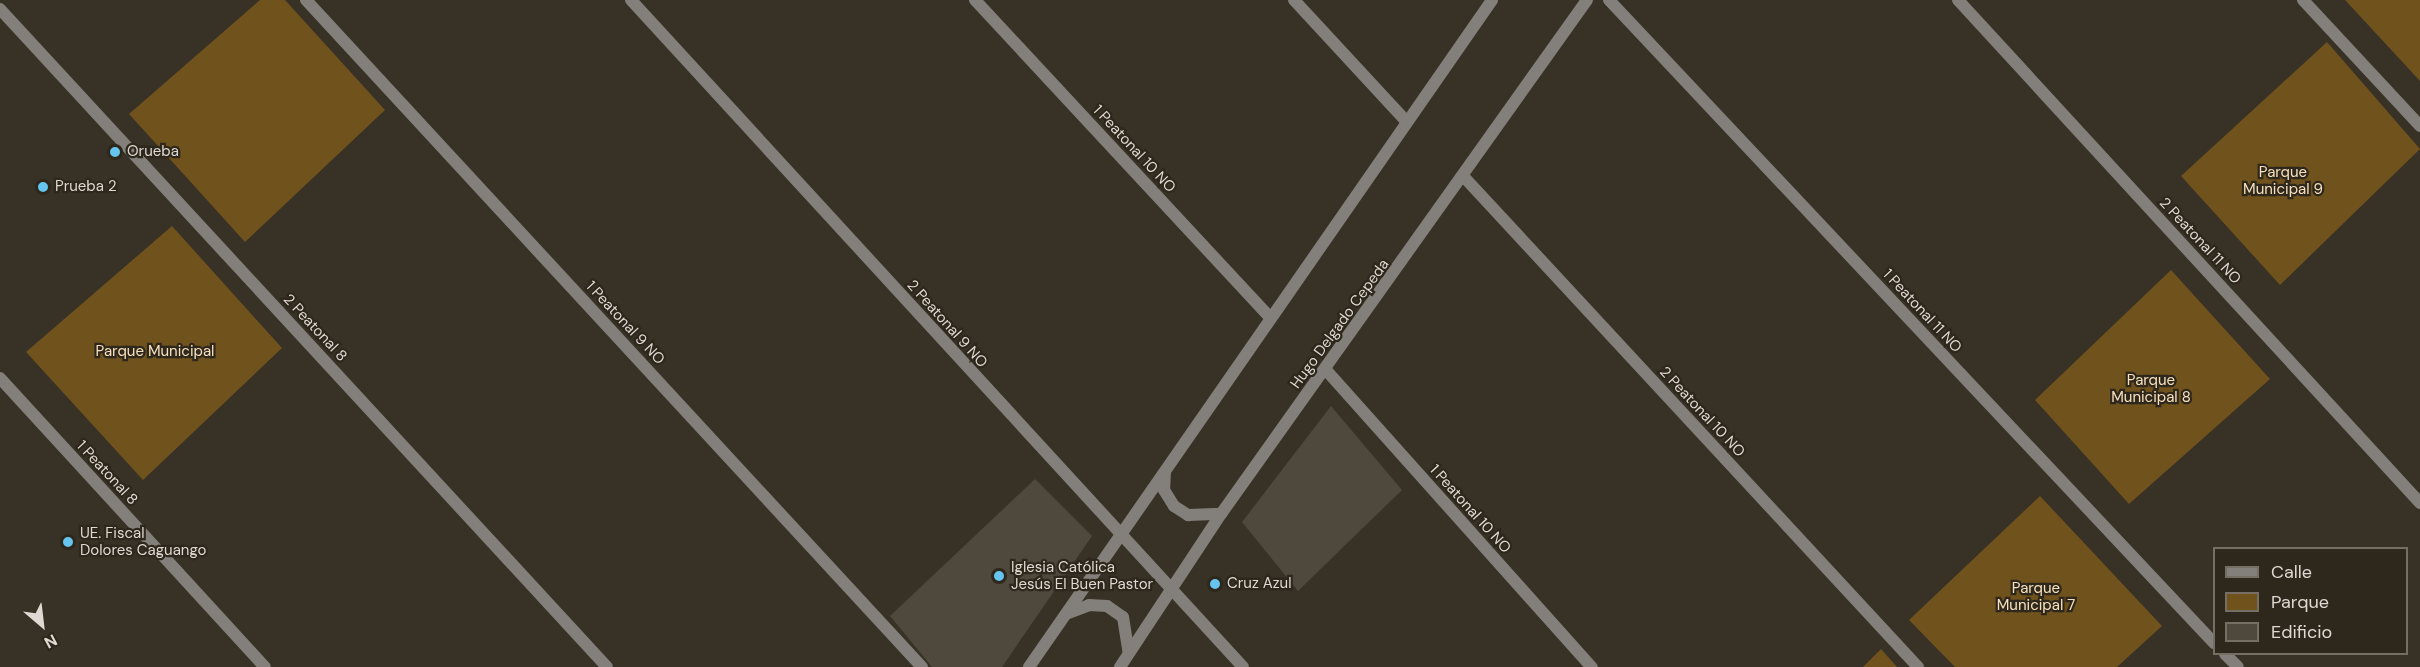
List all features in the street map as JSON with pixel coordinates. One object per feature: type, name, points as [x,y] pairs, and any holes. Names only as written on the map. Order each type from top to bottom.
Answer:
[{"type":"street","name":"1 Peatonal 9 NO","points":[[306,0],[922,667]]},
{"type":"street","name":"2 Peatonal 9 NO","points":[[631,0],[1119,536],[1243,667]]},
{"type":"street","name":"1 Peatonal 10 NO","points":[[975,0],[1271,318]]},
{"type":"street","points":[[1294,0],[1407,122]]},
{"type":"street","points":[[1029,667],[1492,0]]},
{"type":"street","name":"Hugo Delgado Cepeda","points":[[1120,667],[1221,514],[1464,177],[1587,0]]},
{"type":"street","name":"1 Peatonal 11 NO","points":[[1609,0],[2213,641]]},
{"type":"street","name":"2 Peatonal 11 NO","points":[[1958,0],[2420,502]]},
{"type":"street","points":[[2303,0],[2420,126]]},
{"type":"street","name":"2 Peatonal 8","points":[[0,9],[608,667]]},
{"type":"street","name":"2 Peatonal 10 NO","points":[[1464,177],[1918,667]]},
{"type":"street","name":"1 Peatonal 10 NO","points":[[1326,370],[1592,667]]},
{"type":"street","name":"1 Peatonal 8","points":[[0,378],[265,667]]},
{"type":"street","points":[[1165,470],[1164,490],[1174,506],[1188,516],[1221,514]]},
{"type":"street","points":[[1065,614],[1089,605],[1107,606],[1123,617],[1129,654]]},
{"type":"street","points":[[2226,655],[2238,667]]},
{"type":"green space","points":[[260,0],[285,0],[385,110],[245,242],[129,114]]},
{"type":"green space","points":[[2345,0],[2420,0],[2420,81]]},
{"type":"green space","name":"Parque Municipal 9","points":[[2327,42],[2420,149],[2280,285],[2181,176]]},
{"type":"green space","name":"Parque Municipal","points":[[172,226],[282,348],[143,480],[26,352]]},
{"type":"green space","name":"Parque Municipal 8","points":[[2171,270],[2270,379],[2129,504],[2035,400]]},
{"type":"green space","name":"Parque Municipal 7","points":[[2040,496],[2162,626],[2117,667],[1955,667],[1909,620]]},
{"type":"green space","points":[[1881,649],[1897,667],[1863,667]]},
{"type":"building","points":[[1331,406],[1402,490],[1298,591],[1242,522]]},
{"type":"building","name":"Iglesia Católica Jesús El Buen Pastor","points":[[1035,479],[1092,536],[1002,667],[932,667],[890,616]]},
{"type":"place","name":"Orueba","points":[[115,152]]},
{"type":"place","name":"Prueba 2","points":[[43,187]]},
{"type":"place","name":"UE. Fiscal Dolores Caguango","points":[[68,542]]},
{"type":"place","name":"Iglesia Católica Jesús El Buen Pastor","points":[[999,576]]},
{"type":"place","name":"Cruz Azul","points":[[1215,584]]}]
